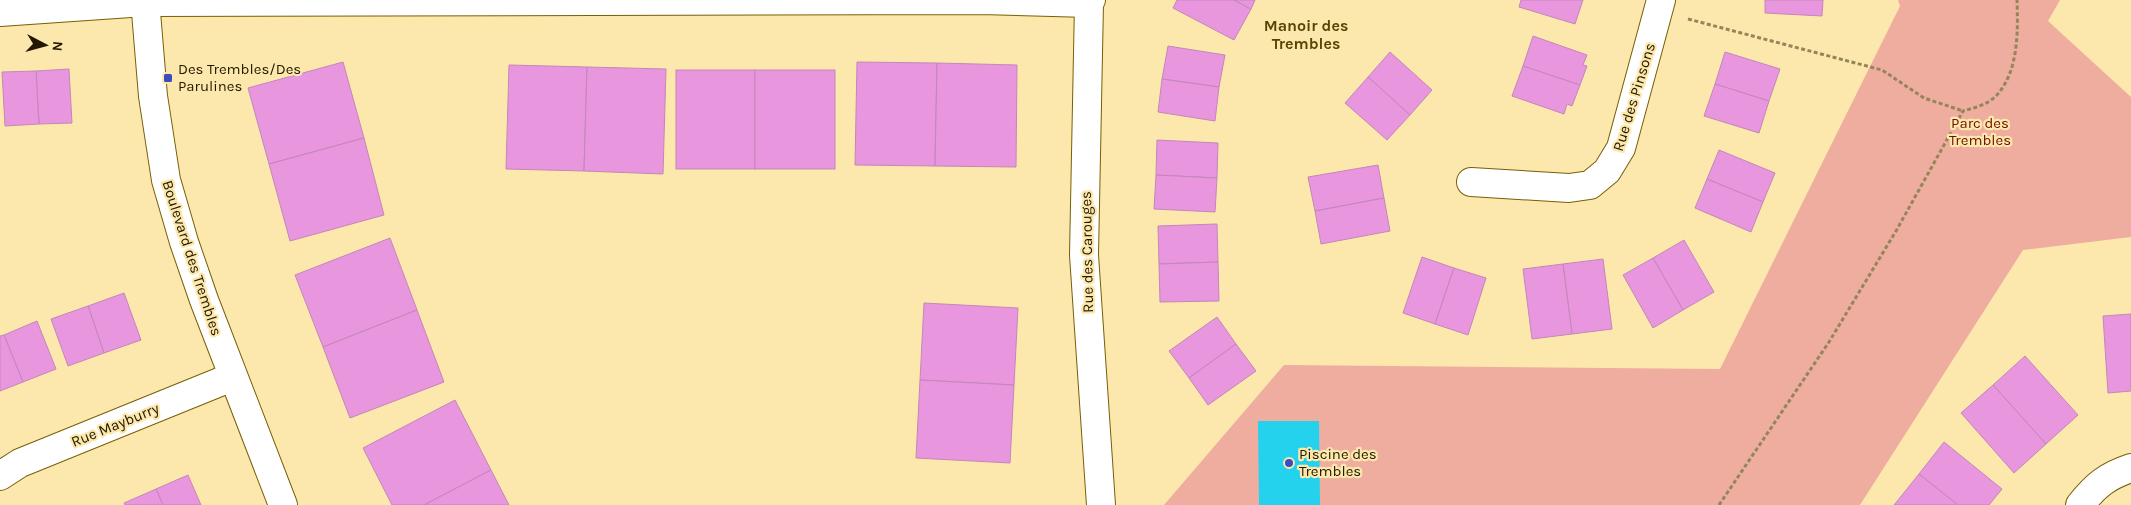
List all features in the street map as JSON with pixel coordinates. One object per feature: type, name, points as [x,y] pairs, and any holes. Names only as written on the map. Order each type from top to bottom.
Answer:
[{"type":"street","points":[[0,12],[145,1],[1090,1]]},
{"type":"street","name":"Boulevard des Trembles","points":[[145,1],[153,96],[166,180],[187,250],[232,377],[283,505]]},
{"type":"street","name":"Rue des Carouges","points":[[1090,1],[1084,255],[1101,505]]},
{"type":"street","name":"Rue des Pinsons","points":[[1471,182],[1569,188],[1590,185],[1606,171],[1621,148],[1660,6]]},
{"type":"street","name":"Rue Mayburry","points":[[0,476],[20,463],[232,377]]},
{"type":"street","points":[[2080,505],[2095,487],[2114,474],[2131,468]]},
{"type":"path","points":[[1660,6],[1882,70],[1924,98],[1963,111],[1979,106],[1994,98],[2005,84],[2012,67],[2018,30],[2017,0]]},
{"type":"path","points":[[1719,505],[1829,342],[1896,231],[1963,111]]},
{"type":"green space","name":"Parc des Trembles","points":[[1898,0],[2060,0],[2048,21],[2131,97],[2131,237],[2023,250],[1860,505],[1164,505],[1284,365],[1720,369],[1900,6]]},
{"type":"water","name":"Piscine des Trembles","points":[[1258,421],[1319,421],[1320,505],[1259,505]]},
{"type":"building","points":[[1177,0],[1234,0],[1251,9],[1234,40],[1173,8]]},
{"type":"building","points":[[1234,0],[1255,0],[1251,9]]},
{"type":"building","points":[[1521,0],[1583,0],[1575,24],[1519,7]]},
{"type":"building","points":[[1765,0],[1823,0],[1822,16],[1765,13]]},
{"type":"building","points":[[1533,36],[1587,55],[1583,65],[1587,66],[1580,85],[1523,66]]},
{"type":"building","points":[[1168,46],[1225,55],[1219,87],[1162,79]]},
{"type":"building","points":[[1390,52],[1432,90],[1410,115],[1368,77]]},
{"type":"building","points":[[1725,52],[1780,69],[1769,101],[1715,84]]},
{"type":"building","points":[[343,62],[364,138],[269,164],[248,88]]},
{"type":"building","points":[[857,62],[937,63],[935,166],[855,165]]},
{"type":"building","points":[[937,63],[1017,65],[1016,167],[935,166]]},
{"type":"building","points":[[509,65],[587,67],[584,171],[506,169]]},
{"type":"building","points":[[1523,66],[1580,85],[1572,106],[1567,104],[1564,114],[1512,96]]},
{"type":"building","points":[[587,67],[666,69],[663,174],[584,171]]},
{"type":"building","points":[[69,69],[72,123],[39,124],[36,71]]},
{"type":"building","points":[[676,70],[755,70],[755,169],[676,169]]},
{"type":"building","points":[[755,70],[835,70],[835,169],[755,169]]},
{"type":"building","points":[[36,71],[39,124],[5,126],[2,72]]},
{"type":"building","points":[[1368,77],[1410,115],[1387,140],[1345,103]]},
{"type":"building","points":[[1162,79],[1219,87],[1215,121],[1158,112]]},
{"type":"building","points":[[1715,84],[1769,101],[1759,133],[1704,116]]},
{"type":"building","points":[[364,138],[384,215],[290,241],[269,164]]},
{"type":"building","points":[[1157,140],[1218,143],[1217,178],[1156,175]]},
{"type":"building","points":[[1719,150],[1775,173],[1763,202],[1707,179]]},
{"type":"building","points":[[1378,165],[1384,198],[1315,211],[1308,177]]},
{"type":"building","points":[[1156,175],[1217,178],[1215,212],[1154,209]]},
{"type":"building","points":[[1707,179],[1763,202],[1751,232],[1695,208]]},
{"type":"building","points":[[1384,198],[1390,231],[1321,244],[1315,211]]},
{"type":"building","points":[[1217,224],[1218,262],[1159,264],[1158,226]]},
{"type":"building","points":[[390,238],[417,310],[323,347],[295,275]]},
{"type":"building","points":[[1684,240],[1714,292],[1683,310],[1653,258]]},
{"type":"building","points":[[1422,257],[1454,268],[1435,324],[1403,313]]},
{"type":"building","points":[[1653,258],[1683,310],[1653,328],[1623,275]]},
{"type":"building","points":[[1603,259],[1612,329],[1572,334],[1563,264]]},
{"type":"building","points":[[1218,262],[1219,301],[1160,302],[1159,264]]},
{"type":"building","points":[[1563,264],[1572,334],[1532,339],[1523,269]]},
{"type":"building","points":[[1454,268],[1486,278],[1468,335],[1435,324]]},
{"type":"building","points":[[124,293],[141,340],[104,353],[88,306]]},
{"type":"building","points":[[924,303],[1018,308],[1014,385],[920,380]]},
{"type":"building","points":[[88,306],[104,353],[68,366],[51,319]]},
{"type":"building","points":[[417,310],[444,382],[350,418],[323,347]]},
{"type":"building","points":[[2131,314],[2131,391],[2108,393],[2103,316]]},
{"type":"building","points":[[1217,317],[1236,344],[1189,378],[1169,351]]},
{"type":"building","points":[[37,321],[56,369],[23,382],[4,335]]},
{"type":"building","points":[[4,335],[23,382],[0,391],[0,336]]},
{"type":"building","points":[[1236,344],[1256,371],[1208,405],[1189,378]]},
{"type":"building","points":[[2025,356],[2078,415],[2046,444],[1993,385]]},
{"type":"building","points":[[920,380],[1014,385],[1010,463],[916,458]]},
{"type":"building","points":[[1993,385],[2046,444],[2014,473],[1961,413]]},
{"type":"building","points":[[455,400],[491,470],[424,505],[392,505],[363,448]]},
{"type":"building","points":[[1944,442],[2002,489],[1989,505],[1958,505],[1919,474]]},
{"type":"building","points":[[491,470],[509,505],[424,505]]},
{"type":"building","points":[[1919,474],[1958,505],[1894,505]]},
{"type":"building","points":[[188,475],[201,505],[163,505],[156,489]]},
{"type":"building","points":[[156,489],[163,505],[125,505],[124,503]]},
{"type":"place","name":"Des Trembles/Des Parulines","points":[[168,78]]},
{"type":"place","name":"Piscine des Trembles","points":[[1289,463]]},
{"type":"district","name":"Manoir des Trembles","points":[[1306,34]]}]
